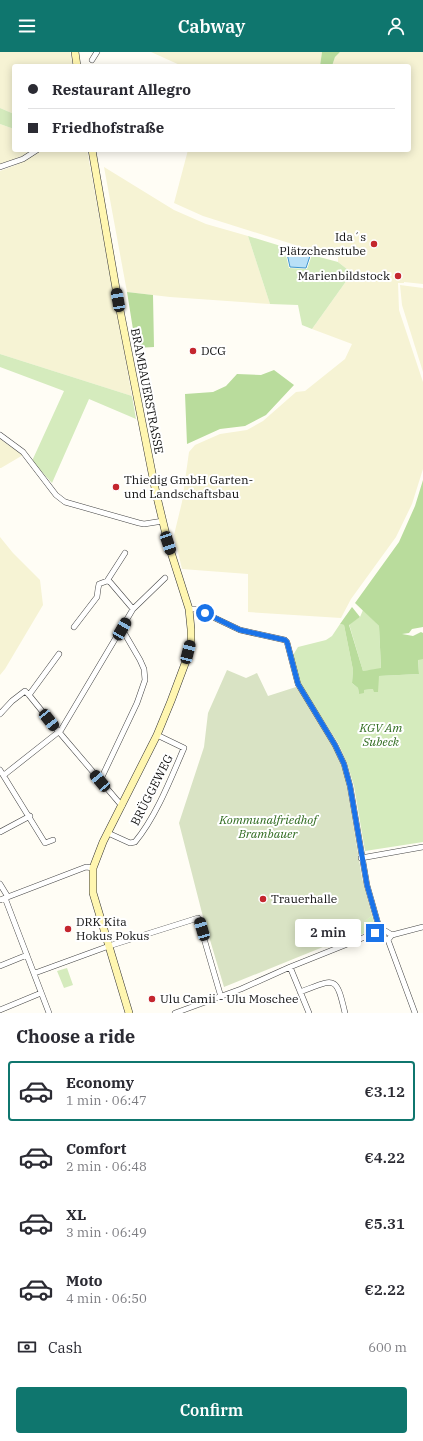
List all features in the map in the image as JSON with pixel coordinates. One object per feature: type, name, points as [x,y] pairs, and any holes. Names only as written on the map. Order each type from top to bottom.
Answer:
[{"type":"main road","points":[[75,52],[77,64]]},
{"type":"main road","name":"BRAMBAUERSTRASSE","points":[[92,152],[118,300],[163,521],[168,543],[191,609],[191,643],[171,701],[157,735],[108,833],[93,868]]},
{"type":"main road","points":[[93,868],[93,893],[129,1013]]},
{"type":"street","points":[[92,60],[97,52]]},
{"type":"street","points":[[0,167],[23,159],[35,152]]},
{"type":"street","points":[[0,435],[23,452],[56,495],[65,502],[139,523],[163,521]]},
{"type":"street","points":[[74,627],[97,596],[100,584],[107,581],[125,552]]},
{"type":"street","points":[[4,775],[59,732],[133,609],[165,578]]},
{"type":"street","points":[[107,581],[110,582],[133,609]]},
{"type":"street","points":[[191,609],[240,630],[285,640],[287,642],[298,684],[335,745],[344,764],[350,786],[361,858],[367,885],[379,927],[392,935]]},
{"type":"street","points":[[100,781],[137,702],[145,680],[144,669],[140,660],[122,629]]},
{"type":"street","points":[[29,695],[59,654]]},
{"type":"street","points":[[0,714],[12,701],[25,691],[122,806]]},
{"type":"street","name":"BRÜGGEWEG","points":[[108,833],[130,843],[135,842],[143,832],[169,781],[184,748],[157,735]]},
{"type":"street","points":[[0,770],[46,843],[53,840]]},
{"type":"street","points":[[0,832],[30,816]]},
{"type":"street","points":[[361,858],[423,847]]},
{"type":"street","points":[[4,899],[86,868],[93,868]]},
{"type":"street","points":[[0,884],[4,899],[35,973],[49,1013]]},
{"type":"street","points":[[35,973],[109,946],[198,918],[221,997]]},
{"type":"street","points":[[175,1013],[241,989],[290,967],[375,933],[379,927]]},
{"type":"street","points":[[388,940],[392,935],[423,927]]},
{"type":"street","points":[[375,933],[388,940],[414,1013]]},
{"type":"street","points":[[0,966],[27,955]]},
{"type":"street","points":[[290,967],[309,1013]]},
{"type":"street","points":[[300,992],[323,983],[331,982],[339,990],[345,1013]]},
{"type":"street","points":[[0,1010],[42,993]]},
{"type":"shaded area","points":[[0,52],[70,52],[73,64],[12,64],[12,113],[0,108]]},
{"type":"shaded area","points":[[151,52],[322,52],[320,64],[178,64]]},
{"type":"shaded area","points":[[340,52],[423,52],[423,284],[404,282],[398,283],[399,310],[423,382],[423,469],[412,504],[396,537],[351,599],[341,618],[248,612],[248,574],[182,569],[174,535],[182,502],[189,452],[195,445],[220,434],[247,430],[263,421],[296,392],[305,391],[345,359],[352,344],[312,329],[352,273],[338,262],[338,256],[324,254],[203,216],[174,203],[187,152],[411,152],[411,64],[333,64],[335,57]]},
{"type":"shaded area","points":[[0,124],[12,128],[12,152],[29,152],[0,165]]},
{"type":"shaded area","points":[[37,152],[87,152],[132,396],[0,354],[0,171],[16,165]]},
{"type":"shaded area","points":[[104,167],[174,210],[206,224],[248,236],[270,304],[170,297],[127,292]]},
{"type":"shaded area","points":[[400,285],[423,288],[423,372],[402,305]]},
{"type":"shaded area","points":[[0,439],[23,455],[1,468],[0,468]]},
{"type":"shaded area","points":[[0,537],[13,553],[40,580],[43,605],[0,675]]},
{"type":"green space","points":[[322,52],[340,52],[335,57],[333,64],[320,64]]},
{"type":"green space","points":[[0,108],[12,113],[12,128],[0,124]]},
{"type":"green space","points":[[248,236],[284,247],[289,268],[307,269],[312,255],[338,262],[352,273],[312,329],[302,325],[298,305],[270,304]]},
{"type":"green space","points":[[127,292],[153,295],[154,347],[136,348]]},
{"type":"green space","points":[[0,354],[132,396],[136,419],[89,399],[52,483],[32,461],[64,391],[0,367]]},
{"type":"green space","points":[[274,370],[294,385],[266,415],[245,426],[220,429],[187,444],[185,394],[213,392],[226,386],[237,374],[261,375]]},
{"type":"green space","points":[[423,480],[423,627],[412,629],[409,633],[402,634],[413,636],[421,632],[423,633],[423,659],[418,660],[419,674],[379,676],[378,692],[374,692],[373,689],[364,690],[364,693],[359,694],[358,688],[352,683],[353,670],[344,625],[340,624],[352,607],[360,617],[349,625],[363,671],[381,668],[379,626],[355,603],[399,542],[415,506]]},
{"type":"green space","points":[[363,610],[379,626],[381,669],[363,671],[349,624],[360,617]]},
{"type":"green space","name":"KGV Am Subeck","points":[[340,624],[344,625],[353,670],[352,683],[358,688],[359,694],[364,690],[373,689],[379,676],[419,674],[418,659],[423,659],[423,842],[365,851],[354,786],[347,763],[338,743],[298,681],[293,655],[298,647],[326,640],[332,636]]},
{"type":"green space","name":"Kommunalfriedhof Brambauer","points":[[227,670],[246,678],[257,673],[268,696],[296,687],[320,724],[338,757],[346,780],[362,878],[372,915],[349,936],[335,945],[323,947],[224,987],[202,913],[179,823],[204,747],[208,713]]},
{"type":"green space","points":[[372,915],[376,929],[352,938],[349,935]]},
{"type":"green space","points":[[67,968],[73,985],[64,988],[57,971]]},
{"type":"water","points":[[286,249],[310,256],[306,268],[290,267]]},
{"type":"place","name":"Ida´s Plätzchenstube","points":[[374,244]]},
{"type":"place","name":"Marienbildstock","points":[[398,276]]},
{"type":"place","name":"DCG","points":[[193,351]]},
{"type":"place","name":"Thiedig GmbH Garten- und Landschaftsbau","points":[[116,487]]},
{"type":"place","name":"Trauerhalle","points":[[263,899]]},
{"type":"place","name":"DRK Kita Hokus Pokus","points":[[68,929]]},
{"type":"place","name":"Ulu Camii - Ulu Moschee","points":[[152,999]]},
{"type":"route","points":[[205,613],[240,630],[285,640],[287,642],[298,684],[335,745],[344,764],[350,786],[361,858],[379,927],[375,933]]}]
